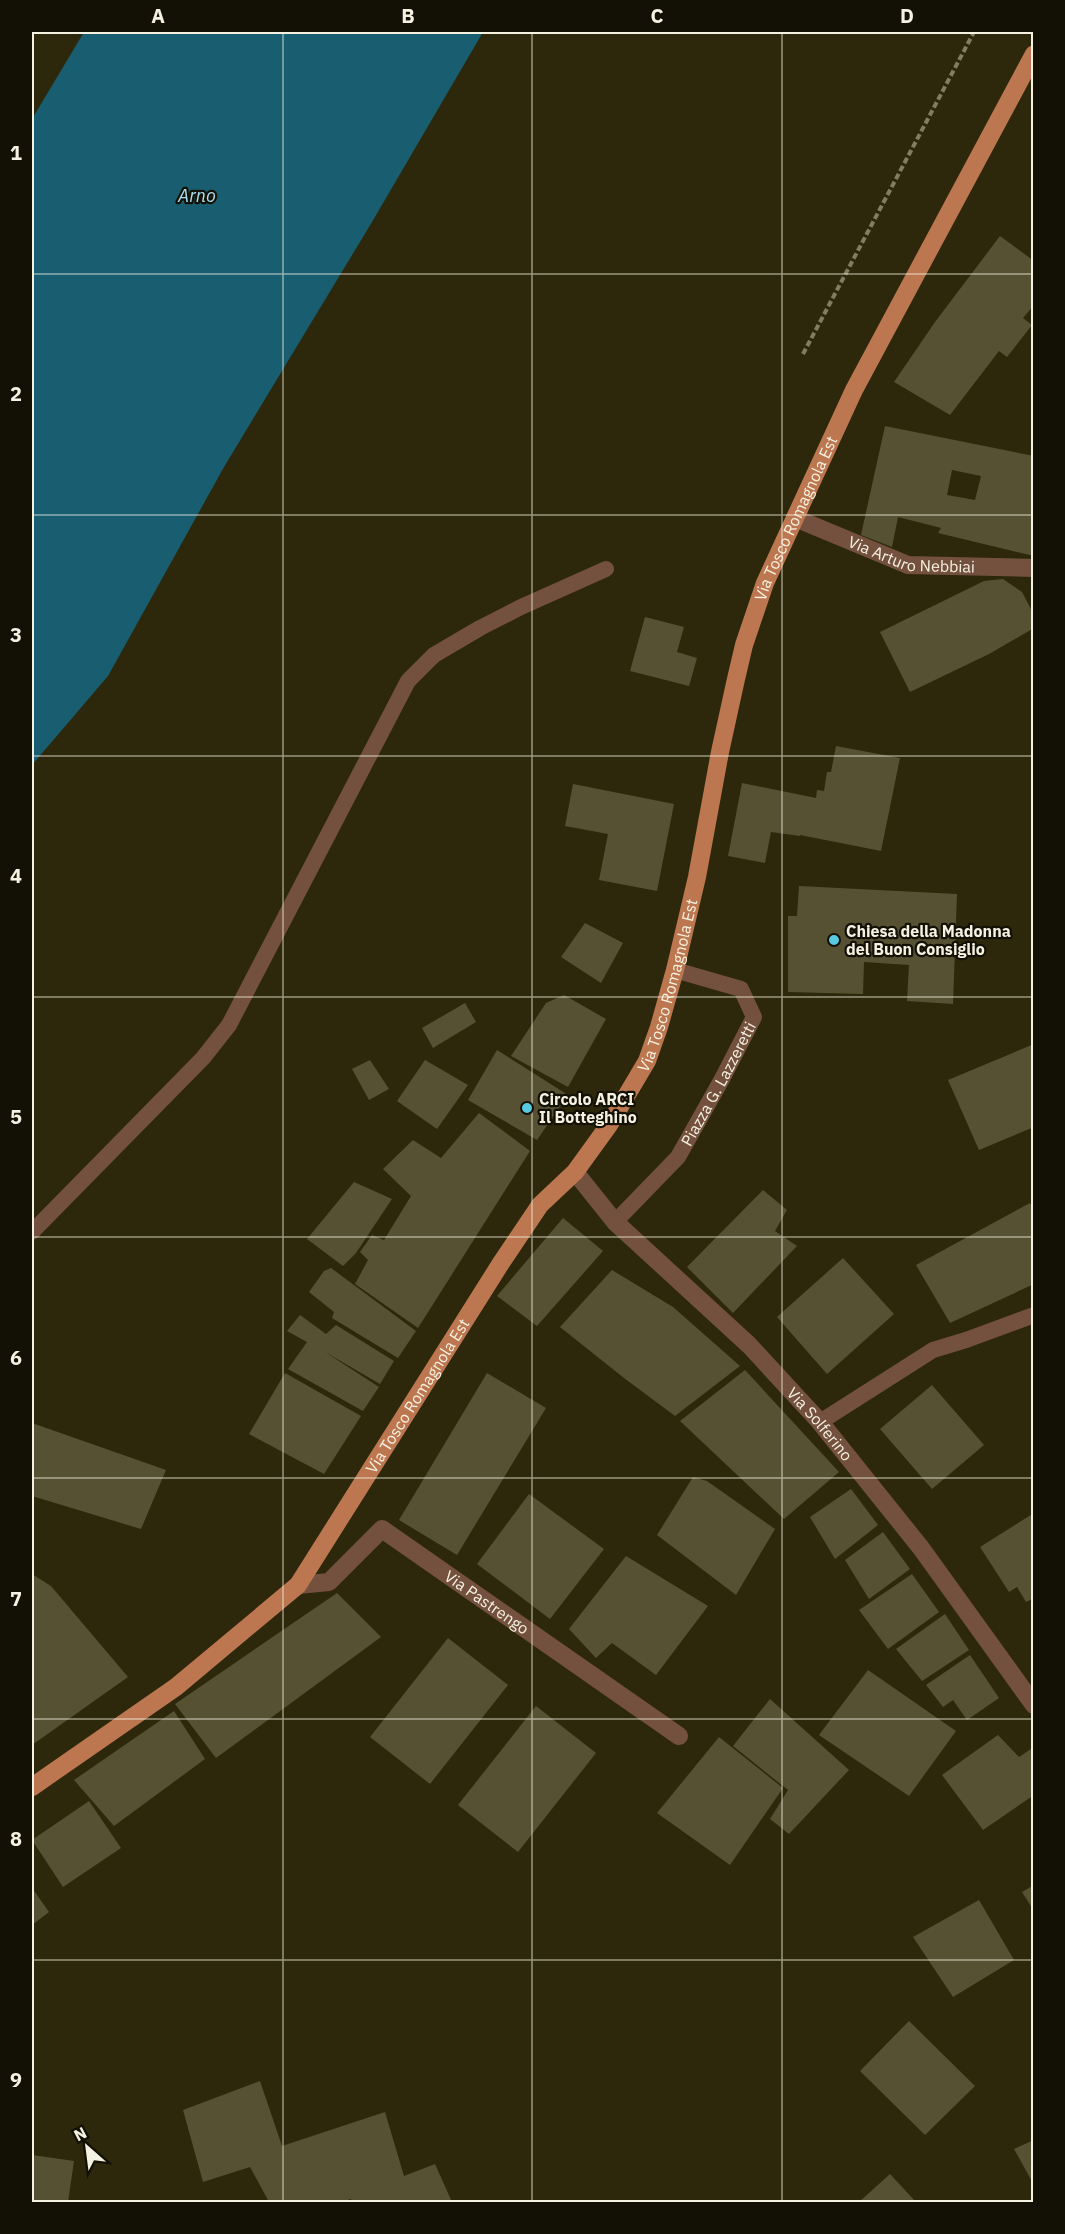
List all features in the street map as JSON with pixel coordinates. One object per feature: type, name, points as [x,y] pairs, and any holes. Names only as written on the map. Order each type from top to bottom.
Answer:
[{"type":"main road","name":"Via Tosco Romagnola Est","points":[[32,1787],[176,1687],[298,1585],[540,1205],[575,1172],[609,1125],[646,1061],[659,1027],[697,877],[720,752],[744,645],[765,583],[854,390],[1034,54]]},
{"type":"street","name":"Via Arturo Nebbiai","points":[[795,518],[908,566],[1034,568]]},
{"type":"street","name":"Via Solferino","points":[[575,1172],[615,1222],[749,1345],[820,1422],[921,1548],[1034,1705]]},
{"type":"street","name":"Via Pastrengo","points":[[298,1585],[329,1582],[382,1528],[679,1736]]},
{"type":"lane","points":[[32,1232],[203,1058],[229,1025],[408,681],[434,655],[480,628],[606,569]]},
{"type":"lane","name":"Piazza G. Lazzeretti","points":[[615,1222],[678,1157],[754,1017],[741,989],[675,970]]},
{"type":"lane","points":[[820,1422],[933,1350],[1034,1316]]},
{"type":"path","points":[[803,354],[974,32]]},
{"type":"water","name":"Arno","points":[[84,32],[483,32],[372,222],[224,467],[108,676],[32,765],[32,119]]},
{"type":"building","points":[[1000,236],[1034,261],[1034,305],[1023,318],[1032,325],[1007,357],[999,351],[950,415],[894,382],[935,322]]},
{"type":"building","points":[[885,426],[1034,456],[1034,556],[938,533],[941,528],[898,517],[892,547],[861,535]],"holes":[[[952,470],[981,476],[975,500],[947,495]]]},
{"type":"building","points":[[1003,579],[1022,592],[1034,615],[1034,628],[989,654],[910,692],[880,632],[984,581]]},
{"type":"building","points":[[645,617],[684,627],[677,652],[697,658],[689,686],[630,671]]},
{"type":"building","points":[[836,746],[900,758],[881,851],[800,835],[771,832],[765,863],[728,856],[742,783],[816,798],[817,790],[824,791],[827,772],[831,772]]},
{"type":"building","points":[[573,784],[674,804],[657,891],[599,880],[608,834],[565,826]]},
{"type":"building","points":[[799,886],[957,894],[953,1004],[907,1001],[909,965],[864,962],[863,994],[788,992],[788,916],[797,916]]},
{"type":"building","points":[[585,923],[623,943],[601,983],[561,957]]},
{"type":"building","points":[[564,995],[606,1019],[568,1087],[511,1056],[546,1003]]},
{"type":"building","points":[[465,1003],[476,1022],[433,1048],[422,1028]]},
{"type":"building","points":[[1034,1044],[1034,1127],[979,1150],[948,1080]]},
{"type":"building","points":[[497,1050],[568,1095],[537,1140],[468,1100]]},
{"type":"building","points":[[370,1060],[389,1089],[369,1100],[352,1069]]},
{"type":"building","points":[[425,1060],[468,1085],[437,1129],[397,1101]]},
{"type":"building","points":[[479,1113],[530,1151],[418,1328],[355,1284],[368,1260],[360,1252],[372,1235],[384,1240],[411,1196],[383,1169],[413,1140],[441,1158]]},
{"type":"building","points":[[354,1182],[392,1199],[356,1253],[343,1266],[307,1239]]},
{"type":"building","points":[[763,1190],[787,1210],[775,1231],[797,1246],[733,1313],[687,1267]]},
{"type":"building","points":[[1030,1203],[1034,1210],[1034,1284],[950,1323],[916,1265]]},
{"type":"building","points":[[563,1218],[603,1251],[537,1326],[497,1296]]},
{"type":"building","points":[[843,1258],[894,1314],[827,1374],[777,1317]]},
{"type":"building","points":[[331,1268],[416,1331],[398,1358],[332,1318],[334,1312],[309,1292],[324,1271]]},
{"type":"building","points":[[612,1270],[673,1307],[740,1366],[675,1416],[624,1378],[560,1327]]},
{"type":"building","points":[[300,1315],[326,1334],[336,1325],[394,1361],[380,1384],[325,1352],[379,1387],[363,1411],[288,1369],[307,1342],[287,1331]]},
{"type":"building","points":[[745,1370],[839,1472],[784,1519],[680,1421]]},
{"type":"building","points":[[285,1373],[361,1416],[324,1474],[249,1434]]},
{"type":"building","points":[[487,1373],[546,1408],[457,1555],[399,1520]]},
{"type":"building","points":[[932,1385],[984,1445],[932,1489],[880,1429]]},
{"type":"building","points":[[32,1423],[166,1470],[141,1529],[32,1496]]},
{"type":"building","points":[[693,1477],[707,1481],[775,1529],[736,1595],[657,1535]]},
{"type":"building","points":[[851,1489],[878,1525],[835,1559],[810,1517]]},
{"type":"building","points":[[529,1494],[604,1549],[550,1619],[477,1564]]},
{"type":"building","points":[[1034,1513],[1034,1598],[1026,1602],[1017,1587],[1009,1592],[980,1547]]},
{"type":"building","points":[[883,1532],[910,1569],[869,1599],[845,1560]]},
{"type":"building","points":[[626,1556],[708,1606],[656,1675],[612,1643],[596,1658],[569,1629]]},
{"type":"building","points":[[32,1574],[51,1586],[128,1677],[32,1745]]},
{"type":"building","points":[[912,1574],[939,1612],[888,1649],[859,1610]]},
{"type":"building","points":[[337,1593],[381,1637],[216,1758],[175,1704]]},
{"type":"building","points":[[945,1614],[969,1650],[922,1681],[896,1649]]},
{"type":"building","points":[[448,1638],[508,1685],[430,1784],[370,1737]]},
{"type":"building","points":[[970,1655],[999,1698],[967,1720],[953,1700],[943,1707],[926,1685]]},
{"type":"building","points":[[868,1670],[956,1731],[909,1796],[819,1735]]},
{"type":"building","points":[[770,1699],[849,1770],[789,1834],[770,1819],[788,1790],[733,1746]]},
{"type":"building","points":[[536,1706],[596,1753],[518,1852],[458,1805]]},
{"type":"building","points":[[174,1711],[205,1759],[114,1826],[74,1780]]},
{"type":"building","points":[[998,1735],[1019,1757],[1034,1747],[1034,1795],[983,1830],[942,1775]]},
{"type":"building","points":[[719,1737],[783,1788],[730,1865],[657,1813]]},
{"type":"building","points":[[89,1801],[121,1848],[63,1887],[32,1840]]},
{"type":"building","points":[[1034,1885],[1034,1911],[1022,1892]]},
{"type":"building","points":[[32,1888],[49,1912],[32,1925]]},
{"type":"building","points":[[979,1900],[1014,1960],[953,1997],[913,1937]]},
{"type":"building","points":[[909,2021],[975,2086],[925,2135],[860,2071]]},
{"type":"building","points":[[260,2081],[282,2146],[385,2112],[404,2176],[435,2164],[452,2202],[352,2202],[351,2199],[340,2202],[269,2202],[250,2167],[203,2182],[183,2110]]},
{"type":"building","points":[[1034,2140],[1034,2185],[1014,2149]]},
{"type":"building","points":[[32,2155],[74,2161],[68,2202],[32,2202]]},
{"type":"building","points":[[890,2174],[916,2202],[859,2202]]},
{"type":"place","name":"Chiesa della Madonna del Buon Consiglio","points":[[834,940]]},
{"type":"place","name":"Circolo ARCI Il Botteghino","points":[[527,1108]]}]
